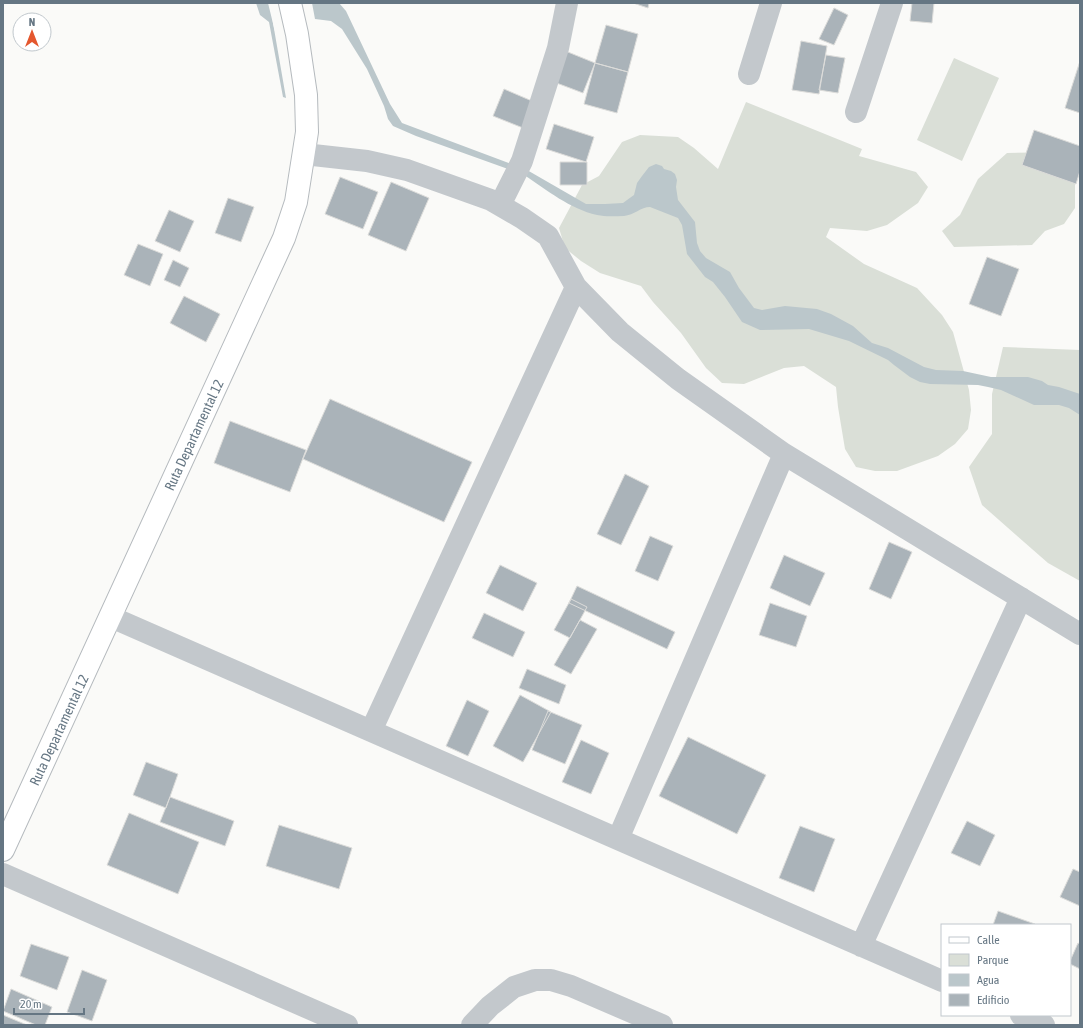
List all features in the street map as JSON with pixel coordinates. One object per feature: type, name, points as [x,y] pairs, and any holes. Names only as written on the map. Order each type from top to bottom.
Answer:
[{"type":"main road","name":"Ruta Departamental 12","points":[[3,850],[284,238],[296,202],[307,132],[306,95],[297,34],[290,3]]},
{"type":"street","points":[[500,205],[518,170],[558,48],[567,3]]},
{"type":"street","points":[[749,74],[771,3]]},
{"type":"street","points":[[856,112],[892,3]]},
{"type":"street","points":[[304,154],[367,161],[407,170],[491,200],[522,218],[548,236],[576,287],[620,332],[678,379],[784,454],[1080,634]]},
{"type":"street","points":[[371,731],[576,287]]},
{"type":"street","points":[[618,839],[784,454]]},
{"type":"street","points":[[861,946],[1021,598]]},
{"type":"street","points":[[111,617],[941,981]]},
{"type":"street","points":[[3,874],[347,1025]]},
{"type":"street","points":[[472,1025],[490,1006],[514,988],[535,980],[551,980],[571,986],[662,1025]]},
{"type":"street","points":[[1023,1016],[1044,1025]]},
{"type":"green space","points":[[954,58],[999,78],[962,161],[917,140]]},
{"type":"green space","points":[[746,102],[862,149],[859,156],[916,172],[928,187],[918,203],[887,225],[867,231],[830,228],[826,237],[864,264],[917,288],[942,315],[953,332],[969,390],[971,410],[968,429],[955,444],[938,456],[897,471],[875,471],[856,467],[845,449],[836,387],[804,366],[784,368],[744,384],[722,383],[706,368],[681,333],[653,302],[641,286],[600,273],[581,261],[565,248],[559,228],[582,185],[599,176],[622,142],[640,135],[678,137],[694,148],[718,169]]},
{"type":"green space","points":[[1064,152],[1075,169],[1075,208],[1064,224],[1045,231],[1032,245],[954,247],[942,231],[960,215],[978,179],[1007,153]]},
{"type":"green space","points":[[1003,347],[1080,350],[1080,581],[1048,563],[982,505],[969,467],[992,434],[992,394]]},
{"type":"water","points":[[256,3],[271,3],[286,98],[283,97],[269,22],[260,15]]},
{"type":"water","points":[[312,3],[339,3],[346,11],[390,104],[402,123],[511,164],[508,169],[416,136],[393,126],[388,119],[384,106],[367,69],[342,29],[331,21],[315,19]]},
{"type":"water","points":[[656,164],[675,174],[677,180],[676,187],[678,200],[695,222],[697,243],[700,251],[706,258],[730,272],[739,288],[754,308],[762,310],[785,306],[817,309],[831,314],[853,326],[872,343],[888,348],[924,367],[936,370],[963,371],[991,377],[1028,377],[1042,381],[1048,385],[1080,394],[1080,415],[1069,408],[1059,405],[1034,405],[1001,390],[988,387],[978,385],[930,384],[920,382],[910,377],[888,360],[849,341],[809,329],[760,330],[742,322],[713,282],[705,277],[687,254],[682,225],[678,218],[650,207],[624,216],[597,215],[568,204],[524,175],[527,170],[586,204],[623,203],[634,195],[637,183],[649,167]]},
{"type":"pier","points":[[268,3],[273,3],[277,23],[275,26],[279,48]]},
{"type":"building","points":[[633,3],[649,3],[648,8]]},
{"type":"building","points":[[912,3],[934,3],[932,23],[910,21]]},
{"type":"building","points":[[834,8],[848,15],[834,45],[819,39]]},
{"type":"building","points":[[606,25],[638,34],[628,72],[595,63]]},
{"type":"building","points":[[801,41],[827,46],[819,94],[792,90]]},
{"type":"building","points":[[558,48],[595,63],[583,93],[546,79]]},
{"type":"building","points":[[826,55],[845,58],[838,93],[819,90]]},
{"type":"building","points":[[1080,61],[1080,113],[1065,108]]},
{"type":"building","points":[[595,63],[628,72],[617,113],[584,104]]},
{"type":"building","points":[[504,89],[539,104],[528,130],[493,116]]},
{"type":"building","points":[[554,124],[594,137],[586,162],[546,149]]},
{"type":"building","points":[[1034,130],[1080,146],[1080,171],[1076,184],[1022,165]]},
{"type":"building","points":[[560,162],[587,162],[587,185],[560,185]]},
{"type":"building","points":[[340,177],[378,192],[363,229],[325,214]]},
{"type":"building","points":[[391,182],[429,198],[406,251],[368,235]]},
{"type":"building","points":[[228,198],[254,207],[241,242],[215,233]]},
{"type":"building","points":[[169,210],[194,221],[180,252],[155,241]]},
{"type":"building","points":[[138,244],[163,254],[150,286],[124,275]]},
{"type":"building","points":[[987,257],[1019,269],[1001,316],[969,304]]},
{"type":"building","points":[[173,260],[189,268],[180,287],[164,280]]},
{"type":"building","points":[[184,296],[220,314],[206,342],[170,323]]},
{"type":"building","points":[[330,399],[472,462],[444,522],[303,459]]},
{"type":"building","points":[[230,421],[306,450],[290,492],[214,463]]},
{"type":"building","points":[[625,474],[649,486],[621,545],[597,534]]},
{"type":"building","points":[[650,536],[673,546],[658,581],[635,571]]},
{"type":"building","points":[[889,542],[912,552],[891,599],[869,589]]},
{"type":"building","points":[[784,555],[825,573],[810,606],[770,588]]},
{"type":"building","points":[[500,565],[537,583],[523,611],[486,593]]},
{"type":"building","points":[[577,586],[675,632],[667,649],[569,603]]},
{"type":"building","points":[[571,599],[587,607],[570,638],[554,630]]},
{"type":"building","points":[[770,603],[807,616],[796,647],[759,635]]},
{"type":"building","points":[[484,613],[525,632],[513,657],[472,638]]},
{"type":"building","points":[[580,620],[597,629],[571,674],[554,665]]},
{"type":"building","points":[[527,669],[566,685],[559,704],[519,688]]},
{"type":"building","points":[[520,695],[551,712],[523,762],[493,746]]},
{"type":"building","points":[[467,700],[489,711],[468,756],[446,746]]},
{"type":"building","points":[[548,711],[582,725],[565,764],[532,750]]},
{"type":"building","points":[[688,737],[766,775],[737,834],[659,796]]},
{"type":"building","points":[[581,740],[609,753],[591,794],[562,782]]},
{"type":"building","points":[[146,762],[178,774],[166,808],[133,795]]},
{"type":"building","points":[[170,797],[234,821],[225,846],[160,822]]},
{"type":"building","points":[[129,813],[199,842],[178,894],[107,865]]},
{"type":"building","points":[[967,821],[995,835],[980,866],[951,853]]},
{"type":"building","points":[[279,825],[352,848],[339,889],[266,866]]},
{"type":"building","points":[[800,826],[835,839],[814,892],[779,878]]},
{"type":"building","points":[[1073,869],[1080,872],[1080,906],[1060,897]]},
{"type":"building","points":[[998,911],[1035,924],[993,924]]},
{"type":"building","points":[[1078,943],[1080,944],[1080,969],[1071,964],[1071,959]]},
{"type":"building","points":[[31,944],[69,957],[57,990],[20,976]]},
{"type":"building","points":[[82,970],[107,980],[92,1021],[67,1012]]},
{"type":"building","points":[[11,989],[52,1007],[45,1025],[36,1025],[3,1011]]},
{"type":"building","points":[[3,1015],[27,1025],[3,1025]]}]
